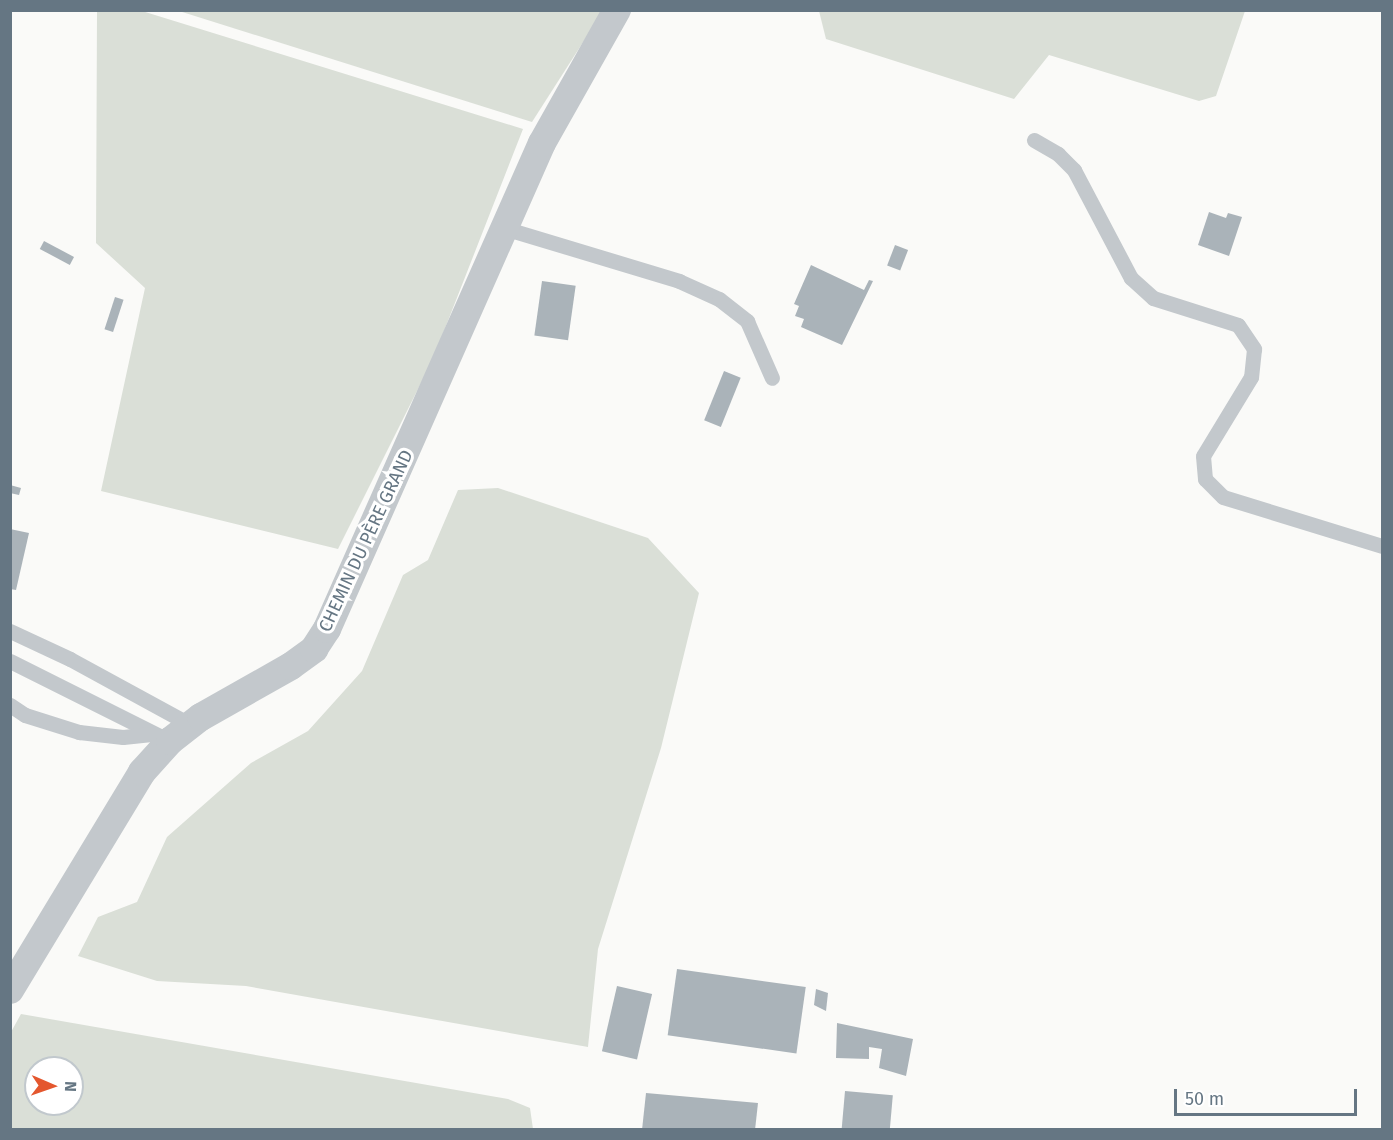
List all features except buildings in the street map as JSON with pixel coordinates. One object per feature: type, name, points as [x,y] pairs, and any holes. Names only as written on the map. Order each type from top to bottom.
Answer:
[{"type":"street","name":"CHEMIN DU PÈRE GRAND","points":[[12,985],[142,772],[171,734],[291,666],[314,649],[327,629],[542,143],[617,10]]},
{"type":"lane","points":[[1034,140],[1058,154],[1074,170],[1131,278],[1153,298],[1238,326],[1254,348],[1251,377],[1203,456],[1205,479],[1223,496],[1383,546]]},
{"type":"lane","points":[[504,228],[679,281],[719,299],[747,321],[772,378]]},
{"type":"lane","points":[[10,631],[171,734]]},
{"type":"lane","points":[[10,661],[171,734]]},
{"type":"lane","points":[[10,705],[25,715],[79,732],[123,737],[171,734]]},
{"type":"shaded area","points":[[819,10],[1245,11],[1216,96],[1199,101],[1049,55],[1014,99],[826,39]]},
{"type":"shaded area","points":[[97,11],[142,11],[523,129],[433,359],[338,549],[101,491],[145,288],[96,243]]},
{"type":"shaded area","points":[[179,11],[603,11],[532,122]]},
{"type":"shaded area","points":[[498,488],[648,538],[699,593],[661,748],[598,949],[588,1047],[246,986],[157,981],[78,956],[98,917],[137,902],[167,837],[251,763],[308,731],[362,671],[403,575],[428,560],[458,490]]},
{"type":"shaded area","points":[[21,1014],[508,1099],[530,1108],[533,1129],[11,1129],[11,1032]]}]
